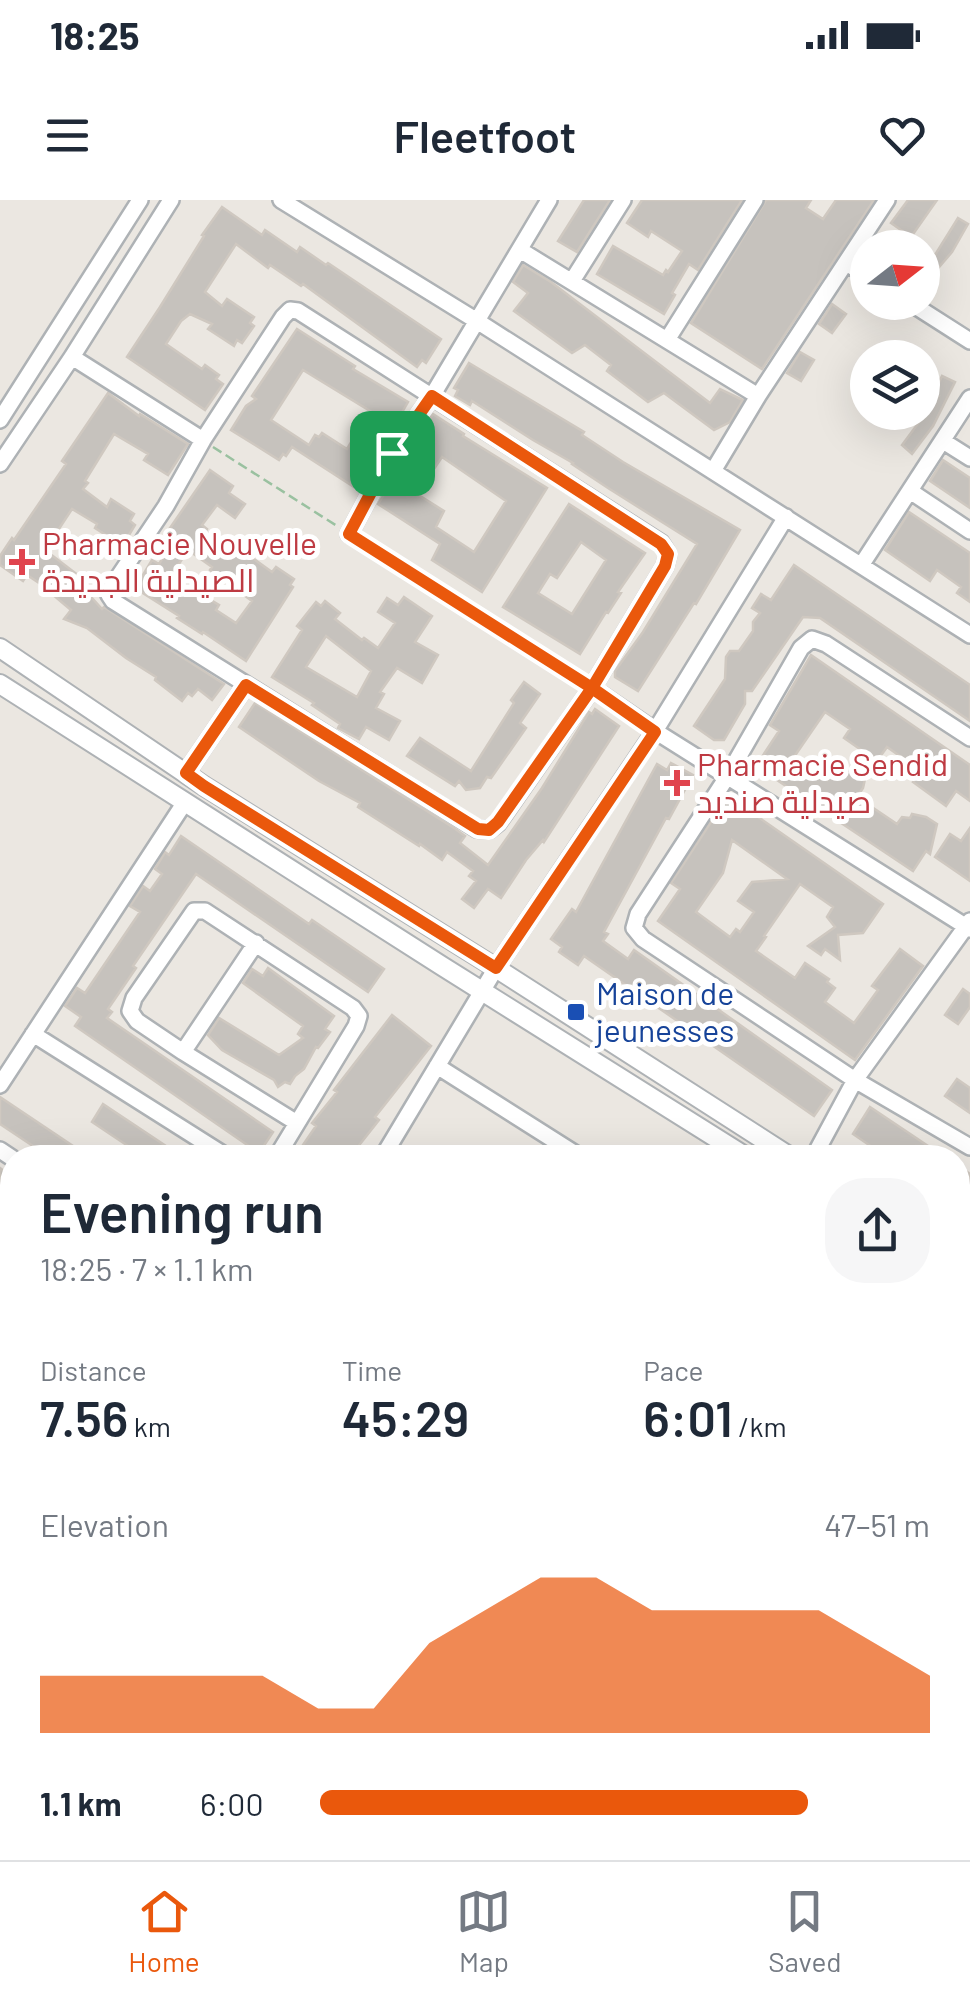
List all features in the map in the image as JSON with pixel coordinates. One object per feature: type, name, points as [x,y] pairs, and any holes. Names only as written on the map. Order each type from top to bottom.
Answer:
[{"type":"street","points":[[0,420],[140,200]]},
{"type":"street","points":[[0,464],[171,200]]},
{"type":"street","points":[[281,200],[970,635]]},
{"type":"street","points":[[349,534],[392,453],[432,396],[549,200]]},
{"type":"street","points":[[572,281],[624,200]]},
{"type":"street","points":[[667,340],[755,200]]},
{"type":"street","points":[[713,470],[887,200]]},
{"type":"street","points":[[520,250],[758,396]]},
{"type":"street","points":[[846,263],[850,265]]},
{"type":"street","points":[[290,310],[432,396],[666,549],[665,566],[592,688],[489,830],[483,830],[246,685],[109,596],[203,440],[290,310]]},
{"type":"street","points":[[937,320],[970,341]]},
{"type":"street","points":[[72,357],[203,440]]},
{"type":"street","points":[[862,564],[967,409]]},
{"type":"street","points":[[943,441],[969,456]]},
{"type":"street","points":[[910,492],[970,531]]},
{"type":"street","points":[[390,1145],[496,968],[655,732],[786,517]]},
{"type":"street","points":[[967,1145],[855,1080],[643,938],[634,928],[638,914],[727,777],[801,648],[812,639],[826,644],[970,738]]},
{"type":"street","points":[[0,648],[204,786],[772,1145]]},
{"type":"street","points":[[0,684],[727,1145]]},
{"type":"street","points":[[186,773],[246,685]]},
{"type":"street","points":[[592,688],[655,732],[969,926],[855,1080],[820,1145]]},
{"type":"street","points":[[0,1085],[184,802]]},
{"type":"street","points":[[284,1145],[356,1026],[359,1016],[353,1008],[256,943],[205,911],[194,912],[134,998],[132,1016],[297,1123]]},
{"type":"street","points":[[184,1052],[256,943]]},
{"type":"street","points":[[33,1034],[208,1145]]},
{"type":"street","points":[[437,1066],[562,1145]]},
{"type":"path","points":[[203,440],[592,688]]},
{"type":"building","points":[[584,200],[610,200],[577,252],[558,241]]},
{"type":"building","points":[[642,200],[742,200],[698,270],[689,264],[664,314],[597,274],[613,246],[663,275],[682,251],[651,231],[648,237],[627,223]]},
{"type":"building","points":[[766,200],[811,200],[806,208],[823,219],[836,200],[874,200],[854,230],[850,230],[850,236],[762,369],[691,323]]},
{"type":"building","points":[[908,200],[937,200],[916,230],[901,230],[891,223]]},
{"type":"building","points":[[222,207],[262,235],[265,230],[297,252],[300,247],[328,263],[441,339],[426,363],[422,360],[417,367],[303,284],[270,265],[268,268],[236,244],[205,292],[222,306],[227,299],[254,317],[250,323],[254,326],[242,343],[237,340],[234,346],[208,329],[212,324],[190,314],[166,344],[202,369],[205,365],[219,375],[216,379],[223,384],[205,410],[127,357]]},
{"type":"building","points":[[958,218],[968,224],[940,266],[940,247]]},
{"type":"building","points":[[523,265],[710,403],[720,389],[743,400],[730,422],[714,430],[664,393],[648,402],[607,371],[611,365],[585,345],[572,353],[514,311],[528,293],[513,282]]},
{"type":"building","points":[[832,304],[846,314],[832,333],[819,324]]},
{"type":"building","points":[[297,329],[408,402],[354,487],[292,447],[279,460],[231,430],[246,406],[256,399],[252,396]],"holes":[[[303,370],[370,411],[347,449],[322,433],[319,437],[315,435],[309,445],[271,420]]]},
{"type":"building","points":[[800,352],[814,360],[801,381],[787,373]]},
{"type":"building","points":[[469,363],[584,432],[582,435],[623,462],[740,530],[638,691],[615,677],[615,671],[697,544],[472,401],[470,405],[455,396],[458,390],[454,388]]},
{"type":"building","points":[[942,376],[955,382],[940,412]]},
{"type":"building","points":[[108,393],[188,444],[168,475],[144,460],[148,454],[114,434],[83,489],[107,507],[111,499],[134,514],[130,521],[135,525],[126,540],[121,537],[117,542],[72,509],[45,550],[87,582],[83,588],[102,609],[224,684],[212,700],[198,689],[182,701],[156,677],[87,628],[64,619],[71,610],[39,583],[27,575],[23,581],[0,565],[0,556],[66,464],[62,461]]},
{"type":"building","points":[[433,414],[547,488],[482,592],[432,560],[440,544],[378,504],[416,444],[413,442]],"holes":[[[442,457],[506,501],[474,552],[436,527],[444,511],[417,494]]]},
{"type":"building","points":[[913,430],[930,430],[912,454],[902,445]]},
{"type":"building","points":[[943,460],[970,478],[970,508],[930,481]]},
{"type":"building","points":[[210,470],[233,486],[229,493],[245,504],[235,518],[217,505],[202,525],[207,529],[204,534],[225,549],[230,542],[272,572],[276,567],[294,579],[290,585],[293,587],[246,661],[135,588],[152,560],[159,564],[169,548],[161,541]],"holes":[[[188,550],[212,567],[210,570],[252,601],[236,623],[216,610],[219,605],[169,579]]]},
{"type":"building","points":[[569,504],[645,553],[580,654],[503,607]],"holes":[[[581,542],[606,560],[572,614],[538,593],[550,574],[557,578]]]},
{"type":"building","points":[[909,512],[970,553],[970,602],[957,593],[961,587],[937,570],[930,581],[885,550]]},
{"type":"building","points":[[794,565],[970,685],[970,721],[820,618],[803,617],[752,691],[745,691],[745,704],[724,740],[714,740],[694,726],[725,679],[726,657],[730,651],[739,651],[753,631],[753,622],[760,613],[752,608],[761,594],[771,600]]},
{"type":"building","points":[[404,597],[432,616],[415,642],[438,655],[422,683],[397,668],[380,692],[384,694],[376,708],[400,721],[389,740],[366,727],[359,739],[338,728],[340,724],[314,703],[272,677],[302,630],[297,626],[316,602],[321,606],[325,601],[340,613],[335,619],[378,648],[395,623],[378,612],[387,598],[398,605]],"holes":[[[326,636],[371,671],[357,697],[306,667]]]},
{"type":"building","points":[[811,655],[970,765],[970,801],[956,791],[946,806],[913,782],[921,771],[887,747],[877,761],[844,738],[850,729],[825,712],[794,757],[827,780],[832,773],[841,775],[844,771],[865,779],[857,797],[897,824],[902,817],[910,818],[912,814],[937,824],[930,854],[926,851],[913,871],[756,766],[779,731],[770,725]]},
{"type":"building","points":[[524,682],[540,694],[520,723],[526,728],[480,788],[466,790],[459,781],[455,786],[407,756],[420,738],[471,771]]},
{"type":"building","points":[[255,703],[454,828],[465,836],[460,843],[488,865],[589,712],[592,714],[595,709],[619,726],[544,842],[526,860],[501,898],[488,889],[474,908],[462,899],[476,881],[469,876],[473,871],[447,852],[442,860],[419,846],[358,807],[360,803],[319,781],[239,727]]},
{"type":"building","points":[[671,763],[693,775],[604,932],[608,934],[603,941],[628,959],[634,950],[832,1090],[814,1116],[584,956],[578,965],[559,952],[562,947],[551,939],[572,909],[576,912],[657,764],[667,770]]},
{"type":"building","points":[[728,796],[883,904],[863,933],[838,935],[840,960],[825,949],[821,955],[808,946],[835,927],[827,917],[833,907],[800,884],[756,951],[795,978],[805,963],[829,979],[827,982],[835,988],[825,1002],[854,1023],[878,990],[872,986],[900,949],[923,966],[855,1060],[658,921],[680,889],[671,883]],"holes":[[[732,840],[787,879],[752,882],[738,901],[754,912],[740,932],[736,929],[730,937],[696,912],[723,873]]]},
{"type":"building","points":[[970,828],[970,881],[935,857],[950,834],[961,841]]},
{"type":"building","points":[[181,836],[309,924],[312,920],[384,969],[368,992],[196,874],[133,966],[136,968],[108,1009],[112,1012],[107,1018],[273,1132],[264,1145],[247,1145],[75,1026],[81,1017],[65,1006],[77,988],[85,993],[140,912],[130,906],[143,886],[150,891],[162,874],[155,869],[165,852],[169,855]]},
{"type":"building","points":[[268,968],[334,1016],[325,1029],[330,1032],[304,1069],[290,1084],[285,1082],[278,1087],[274,1080],[222,1050],[208,1035],[219,1018],[279,1055],[303,1038],[298,1034],[303,1026],[243,983],[252,969],[263,976]]},
{"type":"building","points":[[963,989],[970,994],[970,1007],[958,1024],[945,1015]]},
{"type":"building","points":[[392,1015],[431,1046],[375,1117],[379,1120],[359,1145],[303,1145],[316,1126],[312,1123],[337,1092],[334,1090]]},
{"type":"building","points":[[957,1079],[970,1088],[970,1113],[945,1096]]},
{"type":"building","points":[[0,1097],[72,1145],[32,1145],[0,1124]]},
{"type":"building","points":[[103,1104],[164,1145],[126,1145],[92,1122]]},
{"type":"building","points":[[870,1107],[927,1145],[869,1145],[853,1134]]},
{"type":"place","name":"Pharmacie Nouvelle الصيدلية الجديدة","points":[[22,562]]},
{"type":"place","name":"Pharmacie Sendid صيدلية صنديد","points":[[677,783]]},
{"type":"place","name":"Maison de jeunesses","points":[[576,1012]]},
{"type":"route","points":[[392,453],[349,534],[592,688],[655,732],[496,968],[186,773],[246,685],[478,829],[489,830],[592,688],[665,566],[668,554],[661,544],[432,396],[392,453]]}]
